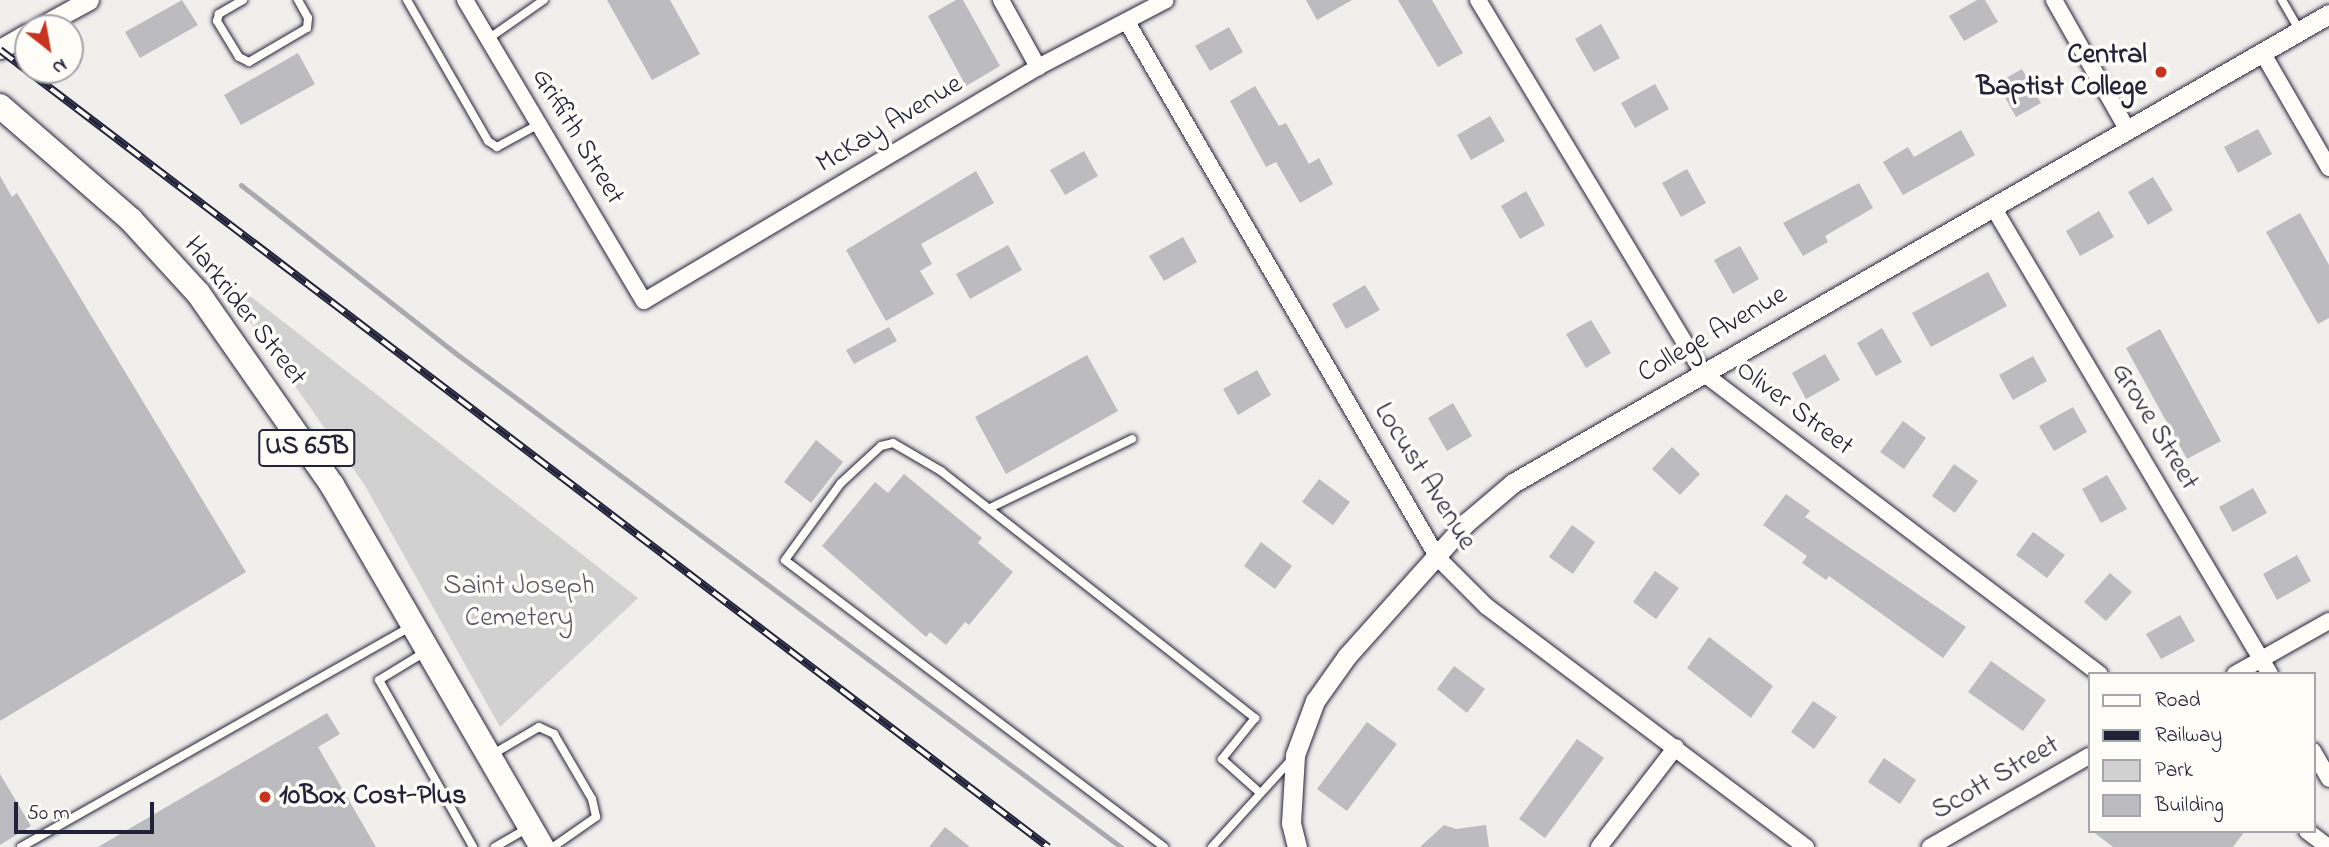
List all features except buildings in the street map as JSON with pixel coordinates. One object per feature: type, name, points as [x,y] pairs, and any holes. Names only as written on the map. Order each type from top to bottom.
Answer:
[{"type":"main road","name":"Harkrider Street","points":[[0,106],[131,220],[198,293],[332,485],[415,624],[536,837]]},
{"type":"street","points":[[64,14],[89,0]]},
{"type":"street","name":"Griffith Street","points":[[465,0],[644,301]]},
{"type":"street","points":[[1001,0],[1038,67]]},
{"type":"street","name":"McKay Avenue","points":[[644,301],[1038,67],[1166,0]]},
{"type":"street","name":"Oliver Street","points":[[1478,0],[1703,373],[2096,672]]},
{"type":"street","points":[[2054,0],[2127,129]]},
{"type":"street","name":"College Avenue","points":[[1297,847],[1291,823],[1295,755],[1315,701],[1341,665],[1467,522],[1513,483],[2329,14]]},
{"type":"street","name":"Locust Avenue","points":[[1127,22],[1438,558],[1486,606],[1806,847]]},
{"type":"street","points":[[2262,52],[2329,167]]},
{"type":"street","name":"Grove Street","points":[[1993,207],[2269,672]]},
{"type":"street","points":[[2239,672],[2329,621]]},
{"type":"street","points":[[1599,847],[1676,747]]},
{"type":"street","points":[[2315,754],[2329,779]]},
{"type":"street","name":"Scott Street","points":[[1930,847],[2088,757]]},
{"type":"street","points":[[2310,833],[2328,847]]},
{"type":"lane","points":[[243,0],[219,14],[217,21],[239,57],[248,62],[307,28],[308,18],[298,0]]},
{"type":"lane","points":[[407,0],[488,141],[496,147],[539,124]]},
{"type":"lane","points":[[488,39],[544,0]]},
{"type":"lane","points":[[2282,0],[2300,31]]},
{"type":"lane","points":[[990,509],[1132,439]]},
{"type":"lane","points":[[1164,847],[785,560],[841,483],[881,446],[893,443],[990,509],[1255,718],[1222,759],[1259,792]]},
{"type":"lane","points":[[21,847],[415,624]]},
{"type":"lane","points":[[430,650],[379,680],[473,847]]},
{"type":"lane","points":[[490,756],[539,727],[554,734],[593,799],[596,817],[553,847]]},
{"type":"lane","points":[[1212,847],[1295,755]]},
{"type":"lane","points":[[495,847],[536,837]]},
{"type":"green space","name":"Saint Joseph Cemetery","points":[[250,296],[638,598],[500,727],[364,484],[240,308]]},
{"type":"waterway","points":[[241,185],[458,355],[1121,847]]},
{"type":"railway","points":[[0,50],[1048,847]]},
{"type":"place","name":"Central Baptist College","points":[[2161,72]]},
{"type":"place","name":"10Box Cost-Plus","points":[[265,797]]}]
